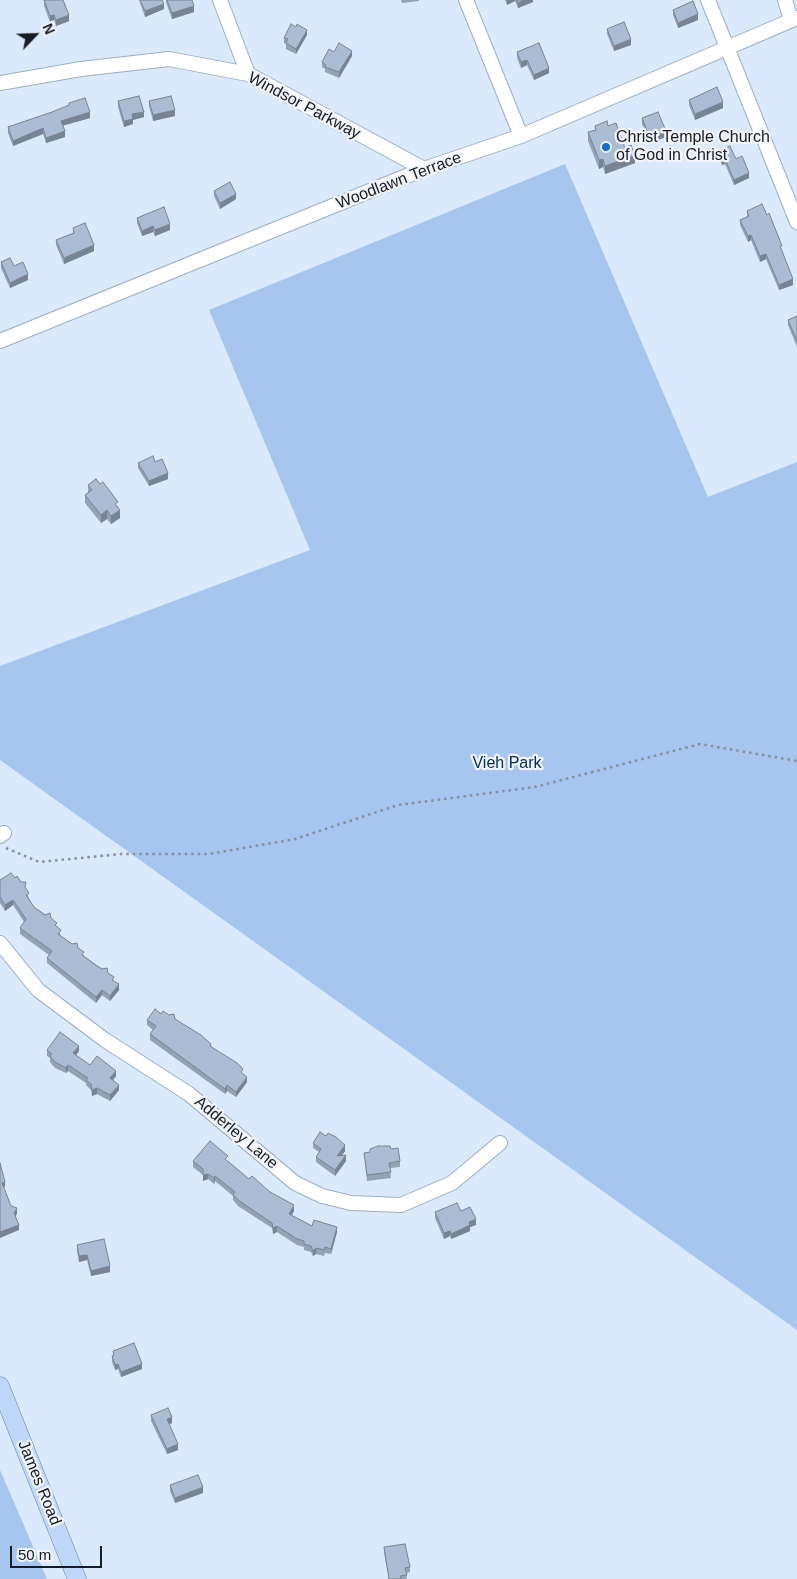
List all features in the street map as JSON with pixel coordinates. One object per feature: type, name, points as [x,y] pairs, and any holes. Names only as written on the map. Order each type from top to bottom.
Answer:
[{"type":"main road","name":"James Road","points":[[0,1386],[77,1579]]},
{"type":"street","points":[[220,0],[248,74]]},
{"type":"street","points":[[466,0],[521,136]]},
{"type":"street","points":[[708,0],[797,222]]},
{"type":"street","points":[[785,0],[794,19]]},
{"type":"street","name":"Woodlawn Terrace","points":[[0,340],[424,169],[521,136],[727,46],[794,19]]},
{"type":"street","name":"Windsor Parkway","points":[[0,82],[80,69],[169,59],[248,74],[424,169]]},
{"type":"street","name":"Adderley Lane","points":[[0,943],[38,990],[105,1040],[189,1094],[295,1183],[322,1196],[351,1203],[401,1204],[452,1183],[500,1143]]},
{"type":"path","points":[[2,838],[39,862],[121,854],[209,854],[295,840],[398,805],[535,787],[700,744],[797,761]]},
{"type":"green space","name":"Vieh Park","points":[[565,164],[708,497],[797,462],[797,1330],[0,760],[0,666],[310,550],[209,310]]},
{"type":"green space","points":[[0,1470],[47,1579],[0,1579]]},
{"type":"building","points":[[44,0],[63,0],[69,15],[56,20],[54,15],[50,16]]},
{"type":"building","points":[[140,0],[162,0],[164,4],[145,11]]},
{"type":"building","points":[[167,0],[192,0],[194,6],[172,13]]},
{"type":"building","points":[[693,1],[698,14],[678,23],[673,10]]},
{"type":"building","points":[[624,22],[631,39],[614,46],[607,29]]},
{"type":"building","points":[[291,24],[296,27],[297,24],[307,30],[296,49],[286,43],[288,39],[284,38]]},
{"type":"building","points":[[339,43],[352,51],[339,72],[325,67],[326,65],[322,62],[329,49],[334,52]]},
{"type":"building","points":[[539,43],[549,68],[534,75],[527,60],[521,62],[517,52]]},
{"type":"building","points":[[717,87],[723,102],[695,114],[689,100]]},
{"type":"building","points":[[139,96],[144,112],[132,114],[133,119],[124,121],[118,101]]},
{"type":"building","points":[[171,96],[175,110],[153,115],[149,101]]},
{"type":"building","points":[[85,98],[90,112],[61,121],[65,131],[46,138],[43,128],[13,141],[8,127]]},
{"type":"building","points":[[658,112],[666,131],[650,138],[642,118]]},
{"type":"building","name":"Christ Temple Church of God in Christ","points":[[607,121],[608,126],[616,123],[625,148],[631,145],[635,155],[605,166],[603,159],[599,160],[588,132],[596,130],[595,126]]},
{"type":"building","points":[[730,146],[736,159],[742,156],[749,173],[734,180],[725,159],[722,160],[718,151]]},
{"type":"building","points":[[230,182],[236,194],[220,203],[214,191]]},
{"type":"building","points":[[762,204],[767,215],[769,213],[793,279],[779,285],[766,254],[760,256],[751,235],[748,236],[740,220],[749,216],[747,211]]},
{"type":"building","points":[[164,207],[170,224],[155,230],[153,226],[142,231],[137,218]]},
{"type":"building","points":[[85,223],[94,245],[64,258],[56,240],[74,233],[73,228]]},
{"type":"building","points":[[10,258],[14,266],[23,262],[28,274],[10,283],[1,262]]},
{"type":"building","points":[[797,316],[797,341],[788,320]]},
{"type":"building","points":[[153,456],[155,462],[162,459],[168,473],[149,481],[138,463]]},
{"type":"building","points":[[96,479],[100,484],[103,482],[118,502],[115,504],[120,510],[111,516],[107,510],[101,515],[85,495],[92,490],[88,485]]},
{"type":"building","points":[[11,873],[15,878],[17,876],[21,882],[26,882],[25,887],[29,893],[26,895],[34,907],[45,915],[50,913],[51,918],[57,923],[55,925],[61,930],[58,934],[72,944],[77,943],[78,948],[84,952],[82,955],[97,966],[102,969],[107,968],[108,973],[114,977],[112,980],[119,984],[110,996],[102,990],[96,997],[47,958],[52,951],[20,928],[26,919],[13,900],[5,905],[0,897],[0,880]]},
{"type":"building","points":[[155,1009],[161,1014],[163,1011],[169,1015],[174,1014],[175,1019],[201,1035],[211,1044],[210,1046],[243,1069],[241,1072],[247,1077],[236,1092],[227,1085],[225,1089],[150,1034],[156,1026],[147,1020]]},
{"type":"building","points":[[60,1032],[79,1046],[73,1053],[90,1065],[97,1056],[116,1071],[110,1078],[119,1085],[110,1095],[97,1088],[92,1090],[91,1084],[86,1080],[88,1078],[68,1065],[66,1068],[55,1062],[50,1056],[52,1054],[47,1050]]},
{"type":"building","points":[[320,1132],[326,1136],[328,1133],[336,1137],[345,1145],[337,1156],[346,1155],[335,1170],[316,1157],[321,1149],[313,1143]]},
{"type":"building","points":[[210,1141],[228,1156],[225,1159],[249,1179],[252,1176],[270,1192],[294,1205],[289,1214],[312,1226],[314,1220],[337,1227],[331,1249],[325,1247],[324,1250],[316,1248],[313,1251],[311,1246],[304,1244],[304,1241],[297,1239],[277,1226],[273,1228],[272,1223],[238,1200],[233,1194],[235,1192],[215,1176],[214,1178],[208,1174],[203,1175],[203,1169],[193,1161]]},
{"type":"building","points":[[378,1146],[390,1146],[391,1149],[398,1148],[400,1161],[389,1163],[391,1172],[367,1175],[364,1153],[370,1152],[370,1149]]},
{"type":"building","points":[[0,1163],[5,1182],[2,1183],[11,1206],[17,1208],[14,1213],[19,1225],[0,1232]]},
{"type":"building","points":[[457,1203],[461,1211],[470,1207],[476,1219],[469,1222],[470,1225],[451,1234],[450,1231],[444,1233],[435,1212]]},
{"type":"building","points":[[104,1239],[110,1266],[91,1271],[87,1255],[79,1256],[77,1245]]},
{"type":"building","points":[[134,1343],[142,1364],[121,1372],[118,1364],[115,1365],[112,1356],[114,1355],[113,1351]]},
{"type":"building","points":[[168,1408],[172,1417],[167,1419],[178,1444],[167,1449],[151,1415]]},
{"type":"building","points":[[198,1475],[203,1487],[175,1498],[170,1485]]},
{"type":"building","points":[[405,1544],[410,1567],[405,1568],[407,1575],[400,1576],[401,1579],[389,1579],[384,1547]]},
{"type":"place","name":"Christ Temple Church of God in Christ","points":[[606,147]]}]
